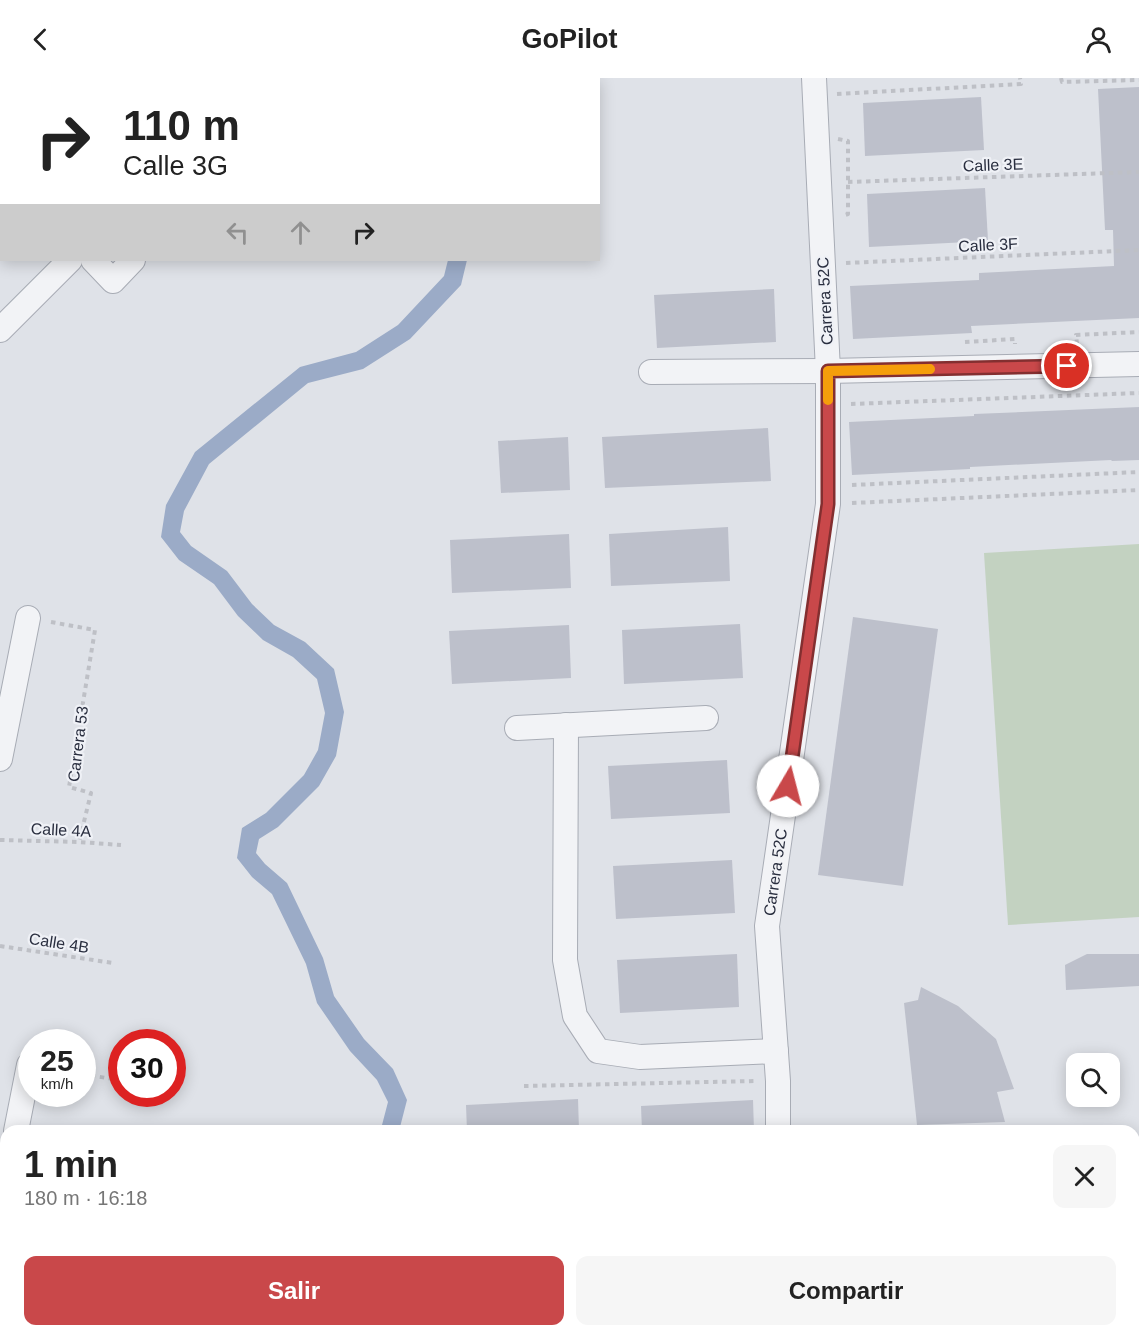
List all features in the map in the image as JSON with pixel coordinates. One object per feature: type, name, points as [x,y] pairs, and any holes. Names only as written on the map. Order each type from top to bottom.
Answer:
[{"type":"street","name":"Carrera 52C","points":[[778,1125],[778,1081],[767,926],[828,504],[828,371],[814,78]]},
{"type":"street","points":[[0,330],[69,261]]},
{"type":"street","points":[[94,261],[113,281],[133,261]]},
{"type":"street","points":[[651,372],[828,371],[1139,364]]},
{"type":"street","points":[[0,759],[28,618]]},
{"type":"street","points":[[517,728],[706,718]]},
{"type":"street","points":[[566,725],[565,960],[575,1016],[598,1051],[640,1057],[776,1051]]},
{"type":"street","points":[[17,1125],[21,1107]]},
{"type":"path","points":[[835,94],[1021,84],[1020,78]]},
{"type":"path","points":[[1061,78],[1062,82],[1139,80]]},
{"type":"path","name":"Calle 3E","points":[[848,182],[1139,172]]},
{"type":"path","name":"Calle 3F","points":[[839,264],[1139,250]]},
{"type":"path","points":[[840,404],[1139,393]]},
{"type":"path","points":[[844,486],[1139,472]]},
{"type":"path","points":[[828,504],[1139,490]]},
{"type":"path","name":"Carrera 53","points":[[28,618],[95,630],[69,788],[91,793],[79,842]]},
{"type":"path","name":"Calle 4A","points":[[0,840],[79,842],[121,846]]},
{"type":"path","name":"Calle 4B","points":[[0,945],[114,963]]},
{"type":"path","points":[[524,1086],[778,1081]]},
{"type":"green space","points":[[1139,544],[1139,917],[1008,925],[984,553]]},
{"type":"water","points":[[448,261],[467,261],[461,285],[410,339],[363,369],[308,383],[209,464],[184,511],[180,532],[191,546],[227,571],[252,604],[274,625],[305,642],[334,669],[344,712],[336,756],[319,786],[278,827],[259,839],[256,853],[287,883],[323,958],[334,996],[364,1039],[393,1069],[407,1100],[401,1125],[382,1125],[388,1102],[377,1080],[350,1051],[317,1003],[306,964],[272,894],[252,877],[237,858],[242,828],[266,813],[304,775],[318,750],[325,713],[317,679],[293,657],[263,640],[238,616],[214,584],[179,560],[161,537],[166,505],[195,452],[300,367],[356,352],[398,325],[444,276]]},
{"type":"building","points":[[1139,87],[1139,318],[971,326],[972,333],[853,339],[850,286],[979,280],[979,273],[1114,266],[1113,230],[1105,230],[1098,89]]},
{"type":"building","points":[[981,97],[984,150],[865,156],[863,103]]},
{"type":"building","points":[[985,188],[988,241],[869,247],[867,194]]},
{"type":"building","points":[[774,289],[776,342],[657,348],[654,295]]},
{"type":"building","points":[[1139,407],[1139,460],[970,467],[970,469],[852,475],[849,422]]},
{"type":"building","points":[[768,428],[771,481],[605,488],[602,437]]},
{"type":"building","points":[[568,437],[570,490],[501,493],[498,441]]},
{"type":"building","points":[[728,527],[730,581],[611,586],[609,534]]},
{"type":"building","points":[[569,534],[571,588],[452,593],[450,540]]},
{"type":"building","points":[[853,617],[938,629],[903,886],[818,875]]},
{"type":"building","points":[[740,624],[743,678],[624,684],[622,630]]},
{"type":"building","points":[[569,625],[571,678],[452,684],[449,631]]},
{"type":"building","points":[[727,760],[730,813],[611,819],[608,766]]},
{"type":"building","points":[[732,860],[735,913],[616,919],[613,866]]},
{"type":"building","points":[[737,954],[739,1007],[620,1013],[617,960]]},
{"type":"building","points":[[1087,954],[1139,954],[1139,986],[1066,990],[1065,965]]},
{"type":"building","points":[[921,987],[958,1006],[996,1039],[1014,1089],[997,1092],[1005,1122],[917,1125],[904,1003],[918,1000]]},
{"type":"building","points":[[578,1099],[579,1125],[467,1125],[466,1105]]},
{"type":"building","points":[[753,1100],[754,1125],[642,1125],[641,1106]]},
{"type":"slow traffic","points":[[828,400],[828,371],[930,369]]},
{"type":"route","points":[[788,786],[828,504],[828,371],[1067,366]]}]
